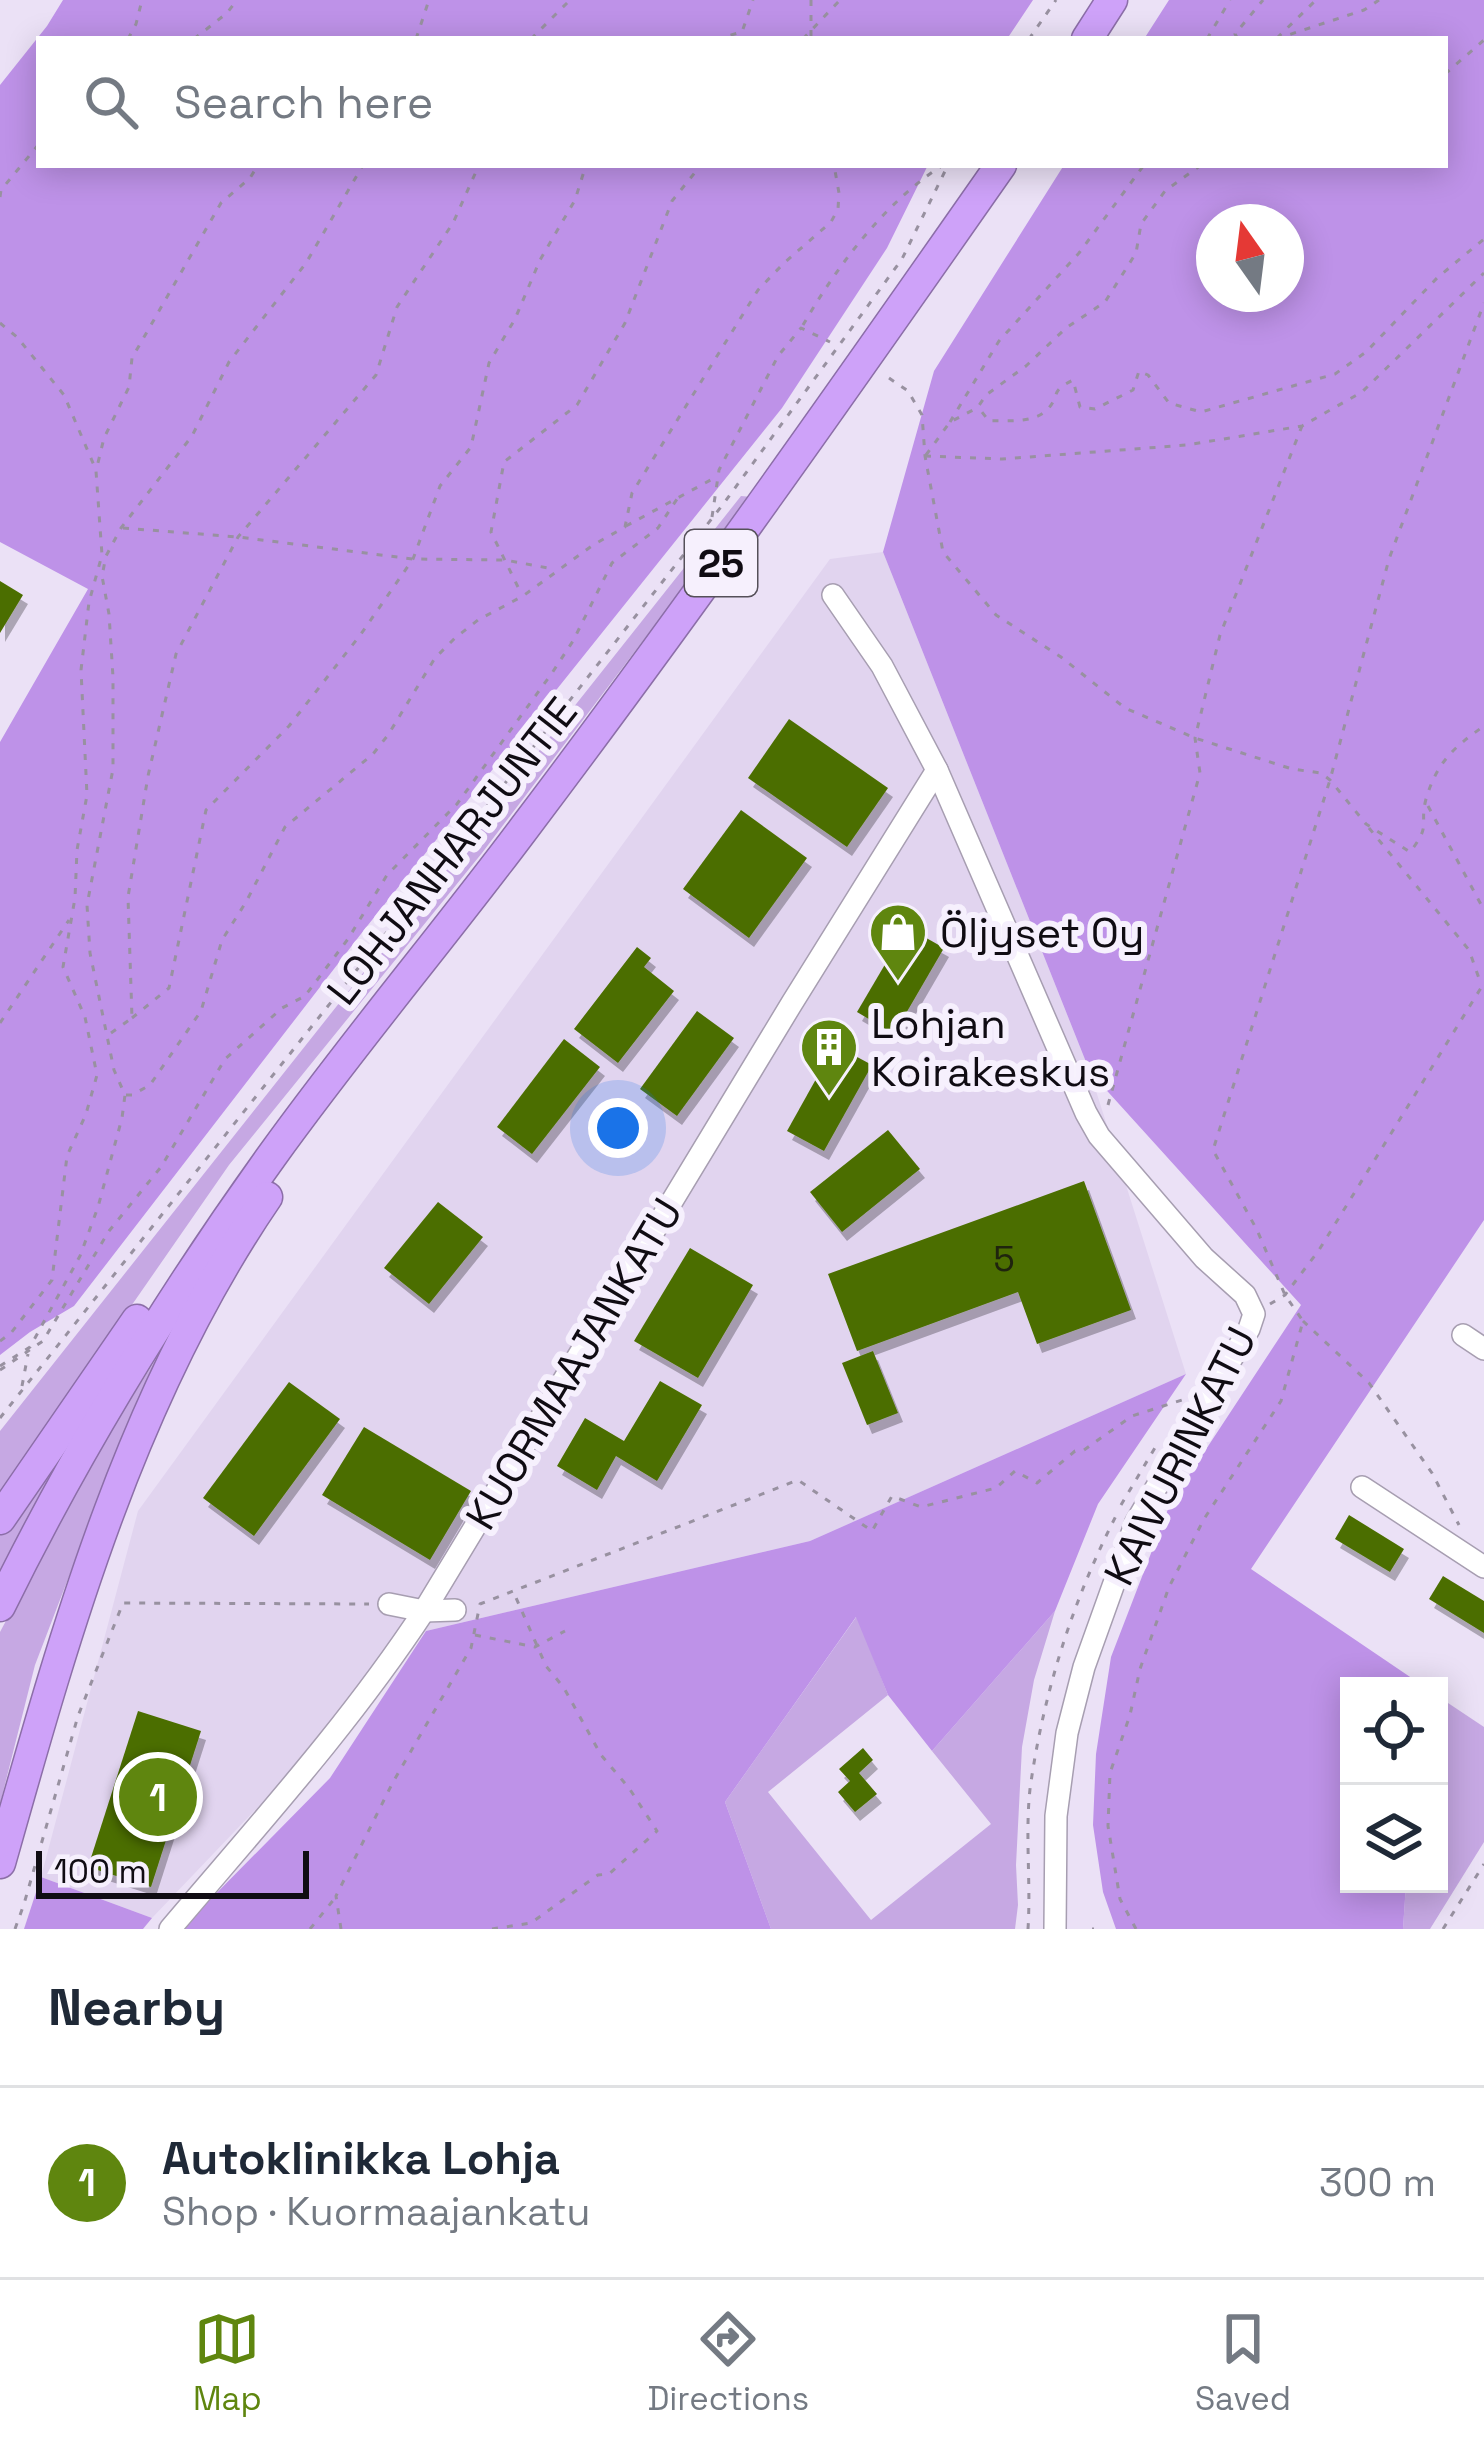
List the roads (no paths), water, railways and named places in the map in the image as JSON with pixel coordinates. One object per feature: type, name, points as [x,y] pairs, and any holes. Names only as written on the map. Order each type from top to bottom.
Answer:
[{"type":"highway","points":[[1089,36],[1112,0]]},
{"type":"highway","name":"LOHJANHARJUNTIE","points":[[0,1606],[81,1451],[233,1211],[744,532],[999,168]]},
{"type":"highway","points":[[0,1863],[83,1585],[117,1484],[158,1390],[253,1218],[428,952]]},
{"type":"highway","points":[[0,1519],[219,1203],[335,1072]]},
{"type":"street","name":"KAIVURINKATU","points":[[832,595],[883,666],[937,770],[1099,1136],[1204,1258],[1245,1295],[1254,1314],[1254,1322],[1136,1522],[1084,1667],[1066,1733],[1056,1816],[1055,1929]]},
{"type":"street","name":"KUORMAAJANKATU","points":[[170,1929],[310,1764],[424,1611],[937,770]]},
{"type":"street","points":[[1463,1335],[1484,1348]]},
{"type":"street","points":[[1362,1487],[1484,1567]]},
{"type":"street","points":[[389,1604],[424,1611],[454,1610]]},
{"type":"place","name":"Öljyset Oy","points":[[898,983]]},
{"type":"place","name":"Lohjan Koirakeskus","points":[[829,1098]]},
{"type":"place","name":"Autoklinikka Lohja","points":[[158,1797]]}]
